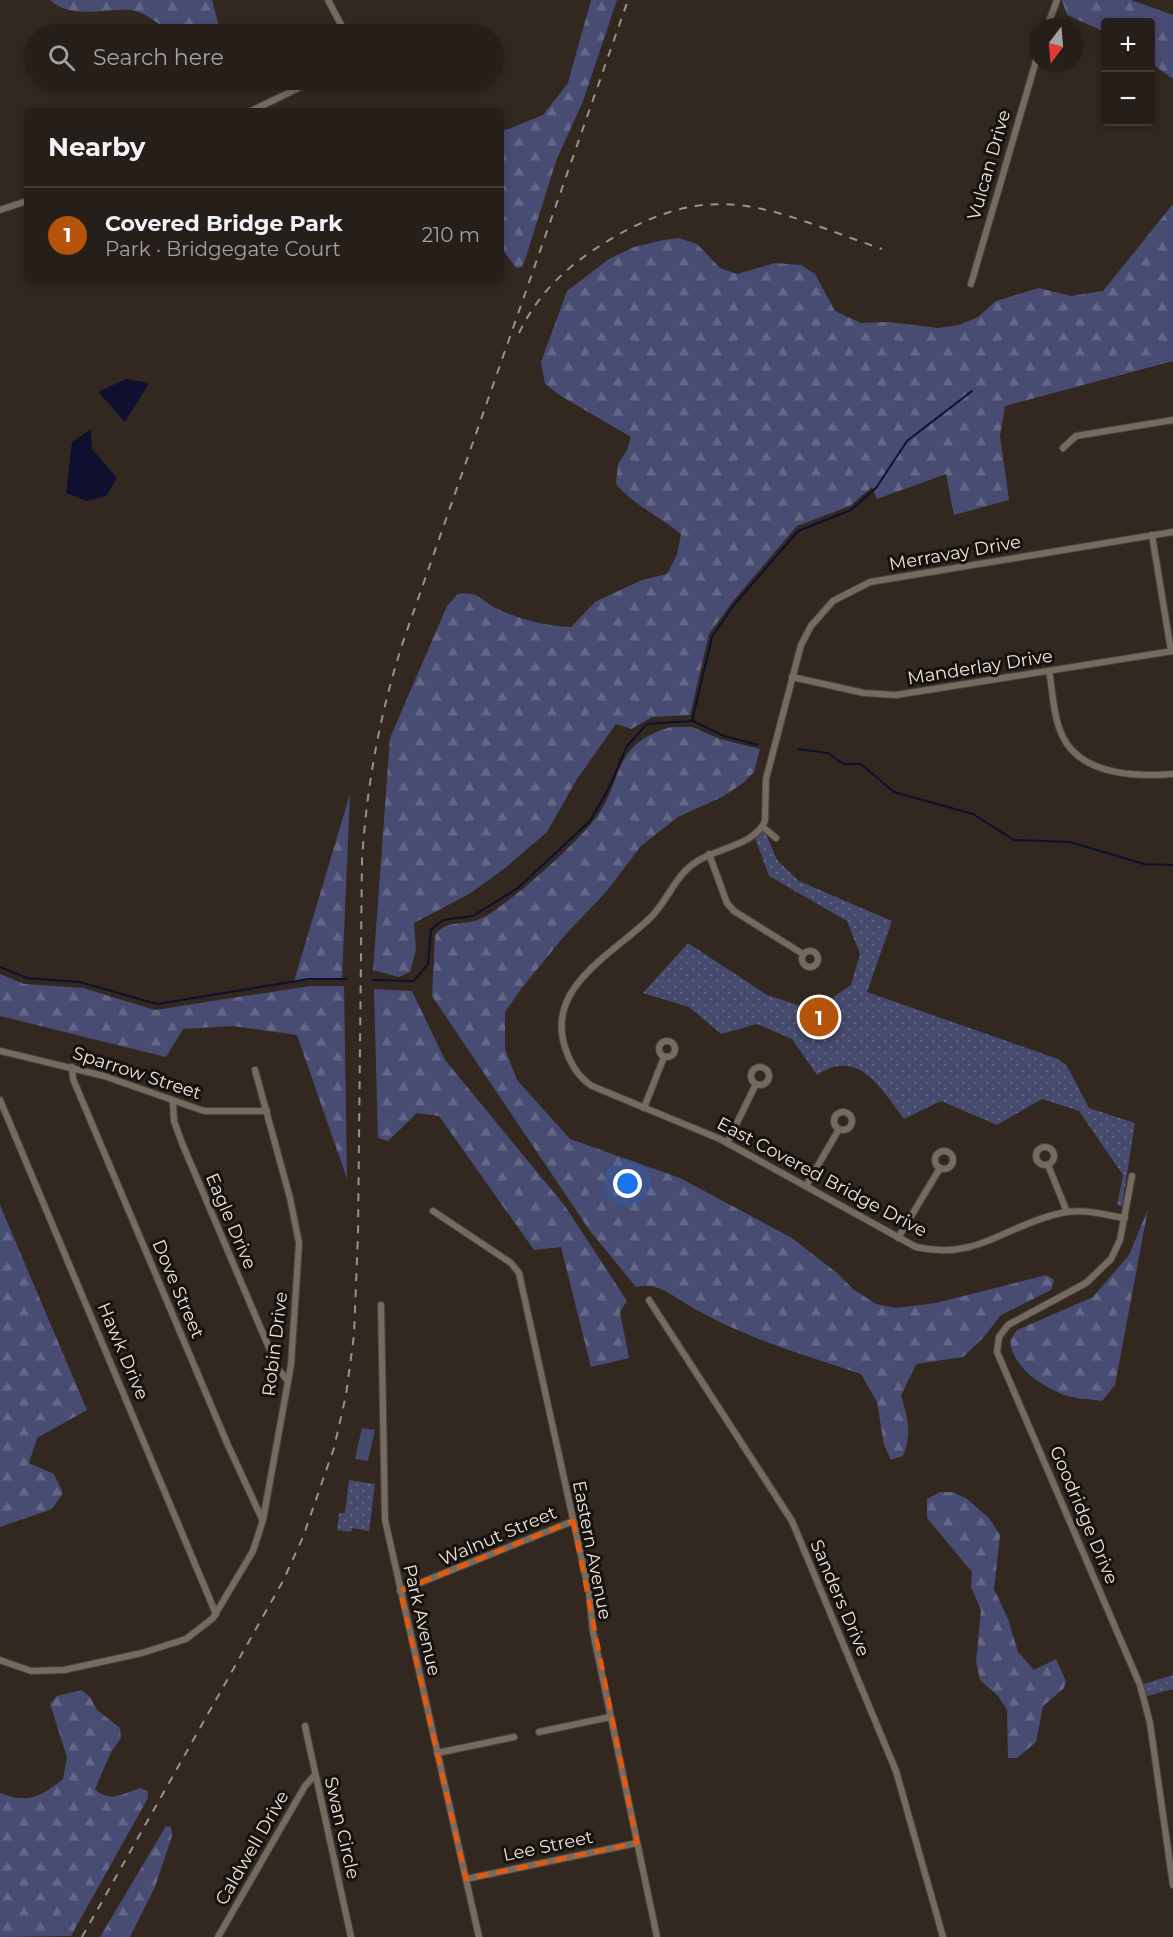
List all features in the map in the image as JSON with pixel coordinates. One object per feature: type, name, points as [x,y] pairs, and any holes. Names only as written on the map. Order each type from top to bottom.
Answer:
[{"type":"street","points":[[328,0],[341,24]]},
{"type":"street","points":[[1050,18],[1057,0]]},
{"type":"street","name":"Vulcan Drive","points":[[971,284],[1033,72]]},
{"type":"street","points":[[257,108],[294,90]]},
{"type":"street","points":[[0,210],[24,202]]},
{"type":"street","points":[[1063,448],[1076,436],[1173,420]]},
{"type":"street","name":"Merravay Drive","points":[[792,677],[801,645],[811,626],[833,601],[856,587],[913,574],[1173,532]]},
{"type":"street","points":[[1152,535],[1172,651]]},
{"type":"street","name":"Manderlay Drive","points":[[792,677],[864,693],[896,695],[1172,651]]},
{"type":"street","points":[[1049,671],[1059,727],[1075,754],[1090,764],[1124,773],[1173,774]]},
{"type":"street","points":[[776,838],[763,827],[766,779],[792,677]]},
{"type":"street","name":"East Covered Bridge Drive","points":[[763,827],[748,838],[709,854],[689,867],[651,918],[582,978],[571,992],[563,1008],[561,1036],[576,1072],[592,1086],[727,1143],[916,1247],[953,1251],[970,1249],[1048,1217],[1067,1212],[1125,1218]]},
{"type":"street","points":[[709,854],[727,903],[734,911],[803,954]]},
{"type":"street","name":"Sparrow Street","points":[[0,1051],[72,1068],[127,1084],[173,1102],[212,1112],[267,1111]]},
{"type":"street","points":[[644,1108],[664,1057]]},
{"type":"street","name":"Dove Street","points":[[72,1068],[73,1079],[82,1101],[227,1443],[263,1520]]},
{"type":"street","name":"Robin Drive","points":[[0,1660],[31,1671],[64,1670],[176,1642],[203,1628],[216,1614],[253,1551],[263,1520],[288,1381],[299,1243],[290,1198],[255,1070]]},
{"type":"street","points":[[727,1143],[756,1084]]},
{"type":"street","name":"Hawk Drive","points":[[0,1101],[216,1614]]},
{"type":"street","name":"Eagle Drive","points":[[173,1102],[174,1121],[182,1143],[274,1359],[288,1381]]},
{"type":"street","points":[[806,1186],[839,1129]]},
{"type":"street","points":[[1048,1164],[1067,1212]]},
{"type":"street","points":[[898,1238],[940,1168]]},
{"type":"street","name":"Goodridge Drive","points":[[1132,1176],[1125,1218],[1117,1247],[1100,1271],[1086,1283],[1008,1325],[999,1337],[997,1352],[1140,1685],[1150,1723],[1173,1885]]},
{"type":"street","name":"Eastern Avenue","points":[[433,1211],[512,1263],[519,1273],[589,1592],[592,1632],[657,1937]]},
{"type":"street","name":"Sanders Drive","points":[[649,1300],[792,1521],[897,1771],[944,1937]]},
{"type":"street","name":"Park Avenue","points":[[381,1305],[385,1520],[479,1937]]},
{"type":"street","name":"Walnut Street","points":[[400,1591],[573,1521]]},
{"type":"street","points":[[539,1732],[610,1717]]},
{"type":"street","name":"Swan Circle","points":[[305,1726],[314,1776],[351,1937]]},
{"type":"street","points":[[437,1754],[514,1737]]},
{"type":"street","name":"Caldwell Drive","points":[[218,1937],[305,1786],[314,1776]]},
{"type":"street","name":"Lee Street","points":[[466,1879],[637,1843]]},
{"type":"highlighted area","points":[[573,1521],[637,1843],[466,1879],[400,1591]]},
{"type":"shaded area","points":[[126,379],[149,383],[125,422],[98,392]]},
{"type":"shaded area","points":[[91,429],[92,449],[117,478],[106,496],[87,501],[66,493],[72,442]]},
{"type":"shaded area","points":[[763,827],[777,860],[799,881],[892,921],[867,992],[1058,1059],[1067,1066],[1089,1108],[1135,1123],[1122,1206],[1117,1205],[1123,1175],[1079,1111],[1042,1099],[997,1125],[941,1101],[904,1119],[868,1075],[857,1069],[845,1066],[832,1068],[817,1075],[792,1039],[757,1024],[721,1034],[689,1007],[643,993],[688,943],[767,995],[814,1010],[851,985],[860,954],[847,921],[769,876],[754,835]]},
{"type":"shaded area","points":[[362,1428],[375,1430],[368,1461],[355,1459]]},
{"type":"shaded area","points":[[349,1480],[375,1484],[369,1531],[352,1528],[351,1532],[337,1530],[339,1513],[345,1513]]},
{"type":"shaded area","points":[[1173,1675],[1173,1689],[1144,1697],[1140,1685]]},
{"type":"green space","points":[[50,0],[212,0],[218,24],[158,24],[136,11],[88,12],[68,10]]},
{"type":"green space","points":[[591,0],[617,0],[583,101],[556,161],[526,257],[522,267],[516,268],[504,251],[504,131],[543,115],[568,83]]},
{"type":"green space","points":[[1062,0],[1131,0],[1173,15],[1173,79],[1155,66],[1155,18],[1101,18],[1101,30],[1083,22],[1083,18],[1067,15]]},
{"type":"green space","points":[[1173,204],[1173,361],[1005,406],[1000,436],[1009,500],[954,515],[946,474],[877,499],[872,487],[850,506],[797,526],[733,601],[709,634],[690,715],[652,717],[631,729],[616,724],[577,779],[547,832],[504,869],[469,894],[414,923],[416,950],[410,972],[399,977],[373,970],[390,738],[447,606],[458,594],[472,594],[493,607],[517,617],[544,624],[571,627],[595,602],[642,580],[667,574],[677,555],[681,534],[631,498],[616,484],[618,464],[627,450],[631,437],[561,396],[545,384],[541,362],[567,291],[609,259],[634,247],[679,238],[697,244],[720,268],[737,274],[775,263],[801,265],[815,274],[835,311],[861,323],[888,322],[938,328],[959,325],[978,317],[996,301],[1039,288],[1071,296],[1103,291]]},
{"type":"green space","points":[[671,727],[692,727],[720,739],[760,749],[754,772],[724,796],[678,817],[641,846],[606,892],[565,935],[505,1012],[505,1049],[517,1080],[570,1139],[680,1178],[792,1238],[837,1273],[853,1289],[876,1304],[896,1308],[936,1303],[1046,1275],[1054,1280],[1051,1290],[1001,1315],[983,1338],[963,1357],[916,1364],[901,1396],[908,1426],[906,1448],[903,1456],[891,1460],[884,1445],[877,1402],[861,1374],[752,1336],[710,1317],[658,1288],[636,1287],[590,1231],[432,996],[435,936],[439,931],[449,925],[484,917],[533,880],[591,824],[602,809],[620,767],[636,744]]},
{"type":"green space","points":[[350,794],[342,979],[294,981]]},
{"type":"green space","points":[[0,974],[24,984],[83,988],[155,1010],[310,986],[344,986],[347,1179],[297,1035],[233,1026],[183,1029],[166,1057],[0,1016]]},
{"type":"green space","points":[[374,989],[412,991],[445,1060],[565,1206],[627,1301],[620,1312],[629,1358],[591,1367],[561,1247],[534,1250],[439,1116],[417,1113],[388,1141],[378,1138]]},
{"type":"green space","points":[[0,1205],[87,1410],[37,1438],[29,1463],[54,1474],[63,1493],[52,1509],[0,1527]]},
{"type":"green space","points":[[1148,1209],[1115,1385],[1102,1401],[1068,1396],[1055,1391],[1022,1367],[1012,1350],[1010,1340],[1017,1330],[1093,1297],[1129,1255]]},
{"type":"green space","points":[[940,1492],[953,1492],[967,1499],[989,1518],[1000,1535],[994,1589],[1008,1619],[1018,1652],[1034,1670],[1056,1659],[1066,1681],[1064,1688],[1043,1706],[1036,1742],[1017,1758],[1008,1758],[1007,1710],[998,1696],[980,1680],[976,1662],[981,1610],[971,1587],[972,1572],[927,1518],[927,1499]]},
{"type":"green space","points":[[82,1690],[90,1697],[97,1710],[120,1728],[121,1738],[111,1752],[95,1789],[106,1796],[116,1796],[140,1788],[148,1791],[148,1798],[71,1936],[0,1937],[0,1793],[18,1798],[33,1797],[63,1779],[67,1757],[50,1704],[57,1696]]},
{"type":"green space","points":[[166,1826],[171,1827],[172,1836],[155,1887],[130,1937],[100,1937]]},
{"type":"waterway","points":[[373,980],[414,981],[428,964],[431,930],[443,920],[473,916],[518,888],[590,821],[609,788],[627,746],[647,724],[692,721],[712,637],[733,606],[798,531],[851,510],[876,488],[907,441],[972,391]]},
{"type":"waterway","points":[[693,721],[724,736],[758,745]]},
{"type":"waterway","points":[[798,749],[828,753],[843,764],[861,764],[894,792],[973,814],[1014,840],[1070,842],[1144,864],[1173,865]]},
{"type":"waterway","points":[[0,967],[27,978],[80,982],[157,1004],[309,979],[347,979]]},
{"type":"railway","points":[[82,1937],[283,1581],[303,1537],[334,1448],[346,1395],[354,1335],[358,1234],[362,860],[367,803],[381,721],[404,639],[628,0]]},
{"type":"railway","points":[[519,333],[545,293],[555,281],[579,261],[606,242],[645,221],[680,209],[713,204],[744,206],[775,212],[882,249]]},
{"type":"place","name":"Covered Bridge Park","points":[[819,1017]]}]
